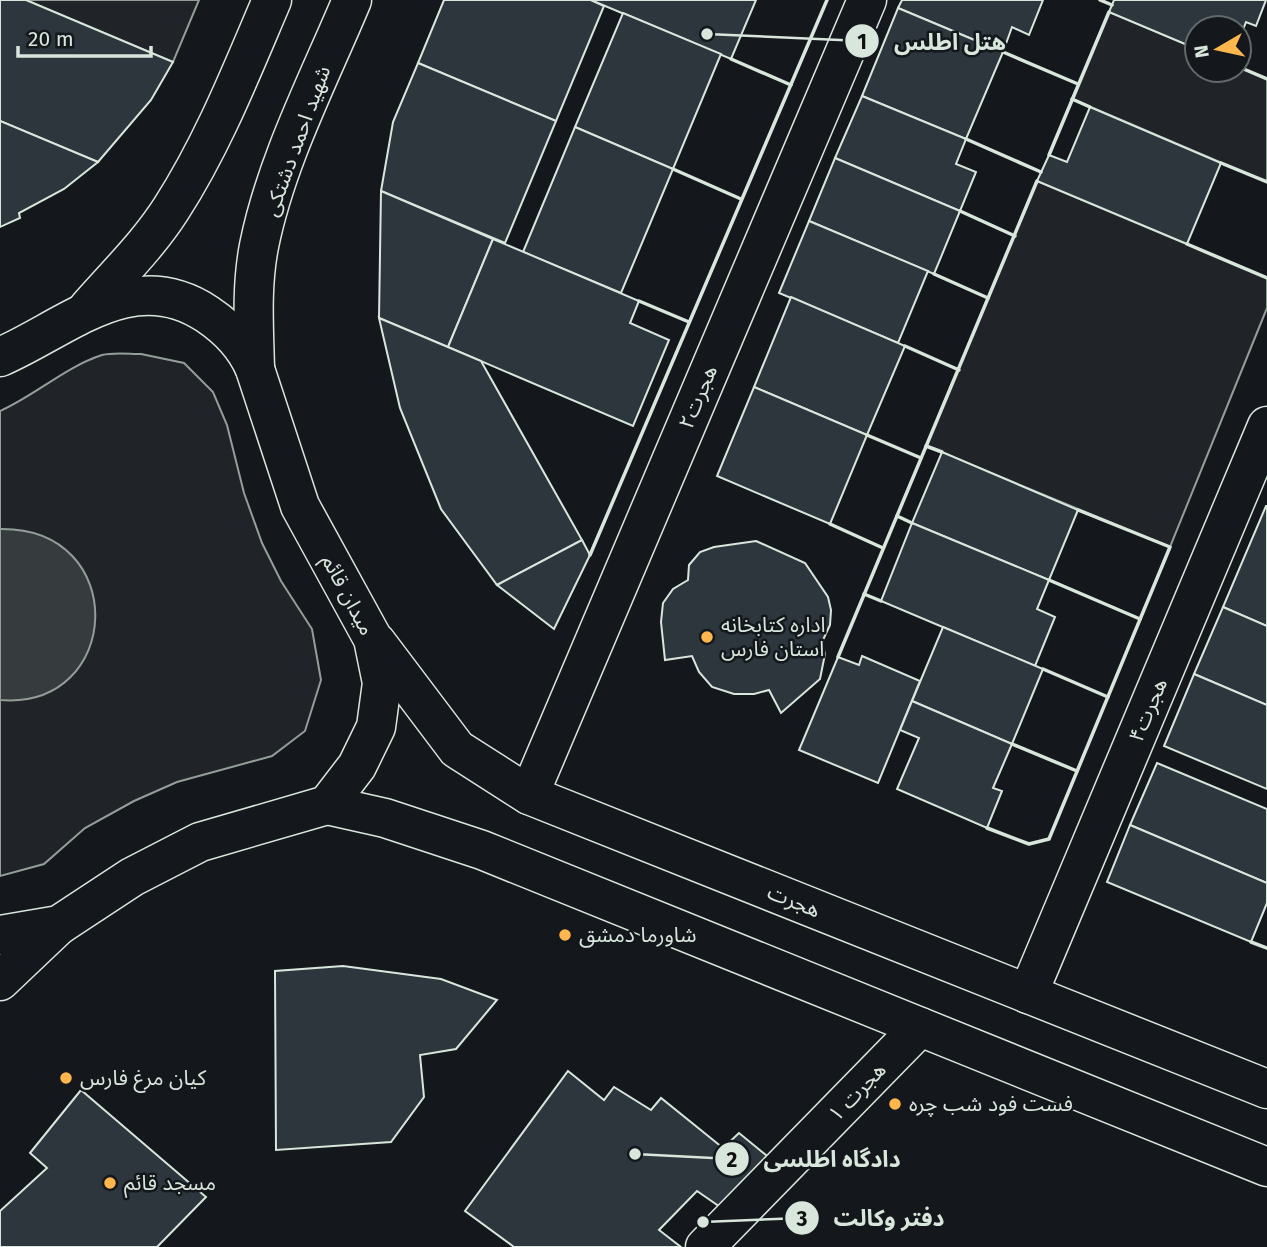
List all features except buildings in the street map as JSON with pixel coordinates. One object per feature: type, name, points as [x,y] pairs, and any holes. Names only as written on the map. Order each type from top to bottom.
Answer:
[{"type":"main road","points":[[84,313],[149,239],[172,208],[230,97],[272,0]]},
{"type":"main road","name":"شهید احمد دشتکی","points":[[255,369],[253,298],[259,246],[288,152],[352,0]]},
{"type":"main road","name":"هجرت۲","points":[[529,795],[867,0]]},
{"type":"main road","name":"میدان قائم","points":[[0,358],[84,313],[124,296],[161,296],[195,306],[226,327],[249,355],[300,506],[373,639],[382,682],[376,727],[357,766],[327,805]]},
{"type":"main road","name":"هجرت۴","points":[[1028,994],[1267,426]]},
{"type":"main road","name":"هجرت","points":[[373,639],[457,749],[529,795],[1267,1089]]},
{"type":"main road","points":[[0,981],[59,925],[132,877],[200,842],[327,805],[385,818],[482,850],[1267,1167]]},
{"type":"main road","points":[[0,935],[59,925]]},
{"type":"main road","name":"هجرت ۱","points":[[705,1247],[920,1027]]},
{"type":"shaded area","points":[[26,0],[199,0],[173,62]]},
{"type":"shaded area","points":[[1109,12],[1183,43],[1183,84],[1253,84],[1253,73],[1267,79],[1267,182],[1072,99]]},
{"type":"shaded area","points":[[1037,181],[1267,278],[1267,308],[1170,547],[926,446]]},
{"type":"shaded area","points":[[106,354],[141,354],[184,363],[213,392],[227,425],[244,493],[262,543],[281,581],[312,629],[321,680],[305,731],[272,756],[177,782],[134,801],[85,828],[44,864],[0,876],[0,411],[88,360]]},
{"type":"shaded area","points":[[0,529],[43,536],[73,556],[90,585],[95,618],[89,650],[70,677],[41,695],[0,700]]},
{"type":"wall","points":[[590,555],[827,0]]},
{"type":"wall","points":[[1100,0],[1112,5]]},
{"type":"wall","points":[[1049,155],[1109,12]]},
{"type":"wall","points":[[1003,52],[1078,84]]},
{"type":"wall","points":[[731,59],[791,85]]},
{"type":"wall","points":[[1253,73],[1267,79]]},
{"type":"wall","points":[[1072,99],[1090,107]]},
{"type":"wall","points":[[966,139],[1041,172]]},
{"type":"wall","points":[[1221,163],[1267,182]]},
{"type":"wall","points":[[673,169],[741,199]]},
{"type":"wall","points":[[838,657],[1037,181]]},
{"type":"wall","points":[[960,211],[1015,236]]},
{"type":"wall","points":[[1187,244],[1267,278]]},
{"type":"wall","points":[[934,274],[988,298]]},
{"type":"wall","points":[[639,301],[689,322]]},
{"type":"wall","points":[[905,346],[959,370]]},
{"type":"wall","points":[[867,435],[921,458]]},
{"type":"wall","points":[[926,446],[942,452]]},
{"type":"wall","points":[[987,828],[1029,844],[1049,839],[1170,547],[1078,510]]},
{"type":"wall","points":[[897,516],[912,523]]},
{"type":"wall","points":[[830,524],[883,548]]},
{"type":"wall","points":[[1049,580],[1140,619]]},
{"type":"wall","points":[[864,594],[881,601]]},
{"type":"wall","points":[[1043,669],[1108,697]]},
{"type":"wall","points":[[1012,744],[1077,771]]},
{"type":"wall","points":[[1251,942],[1267,948]]},
{"type":"place","name":"هتل اطلس","points":[[707,34]]},
{"type":"place","name":"اداره کتابخانه استان فارس","points":[[707,637]]},
{"type":"place","name":"شاورما دمشق","points":[[565,935]]},
{"type":"place","name":"کیان مرغ فارس","points":[[66,1078]]},
{"type":"place","name":"فست فود شب چره","points":[[895,1104]]},
{"type":"place","name":"دادگاه اطلسی","points":[[635,1154]]},
{"type":"place","name":"مسجد قائم","points":[[110,1183]]},
{"type":"place","name":"دفتر وکالت","points":[[703,1222]]}]
